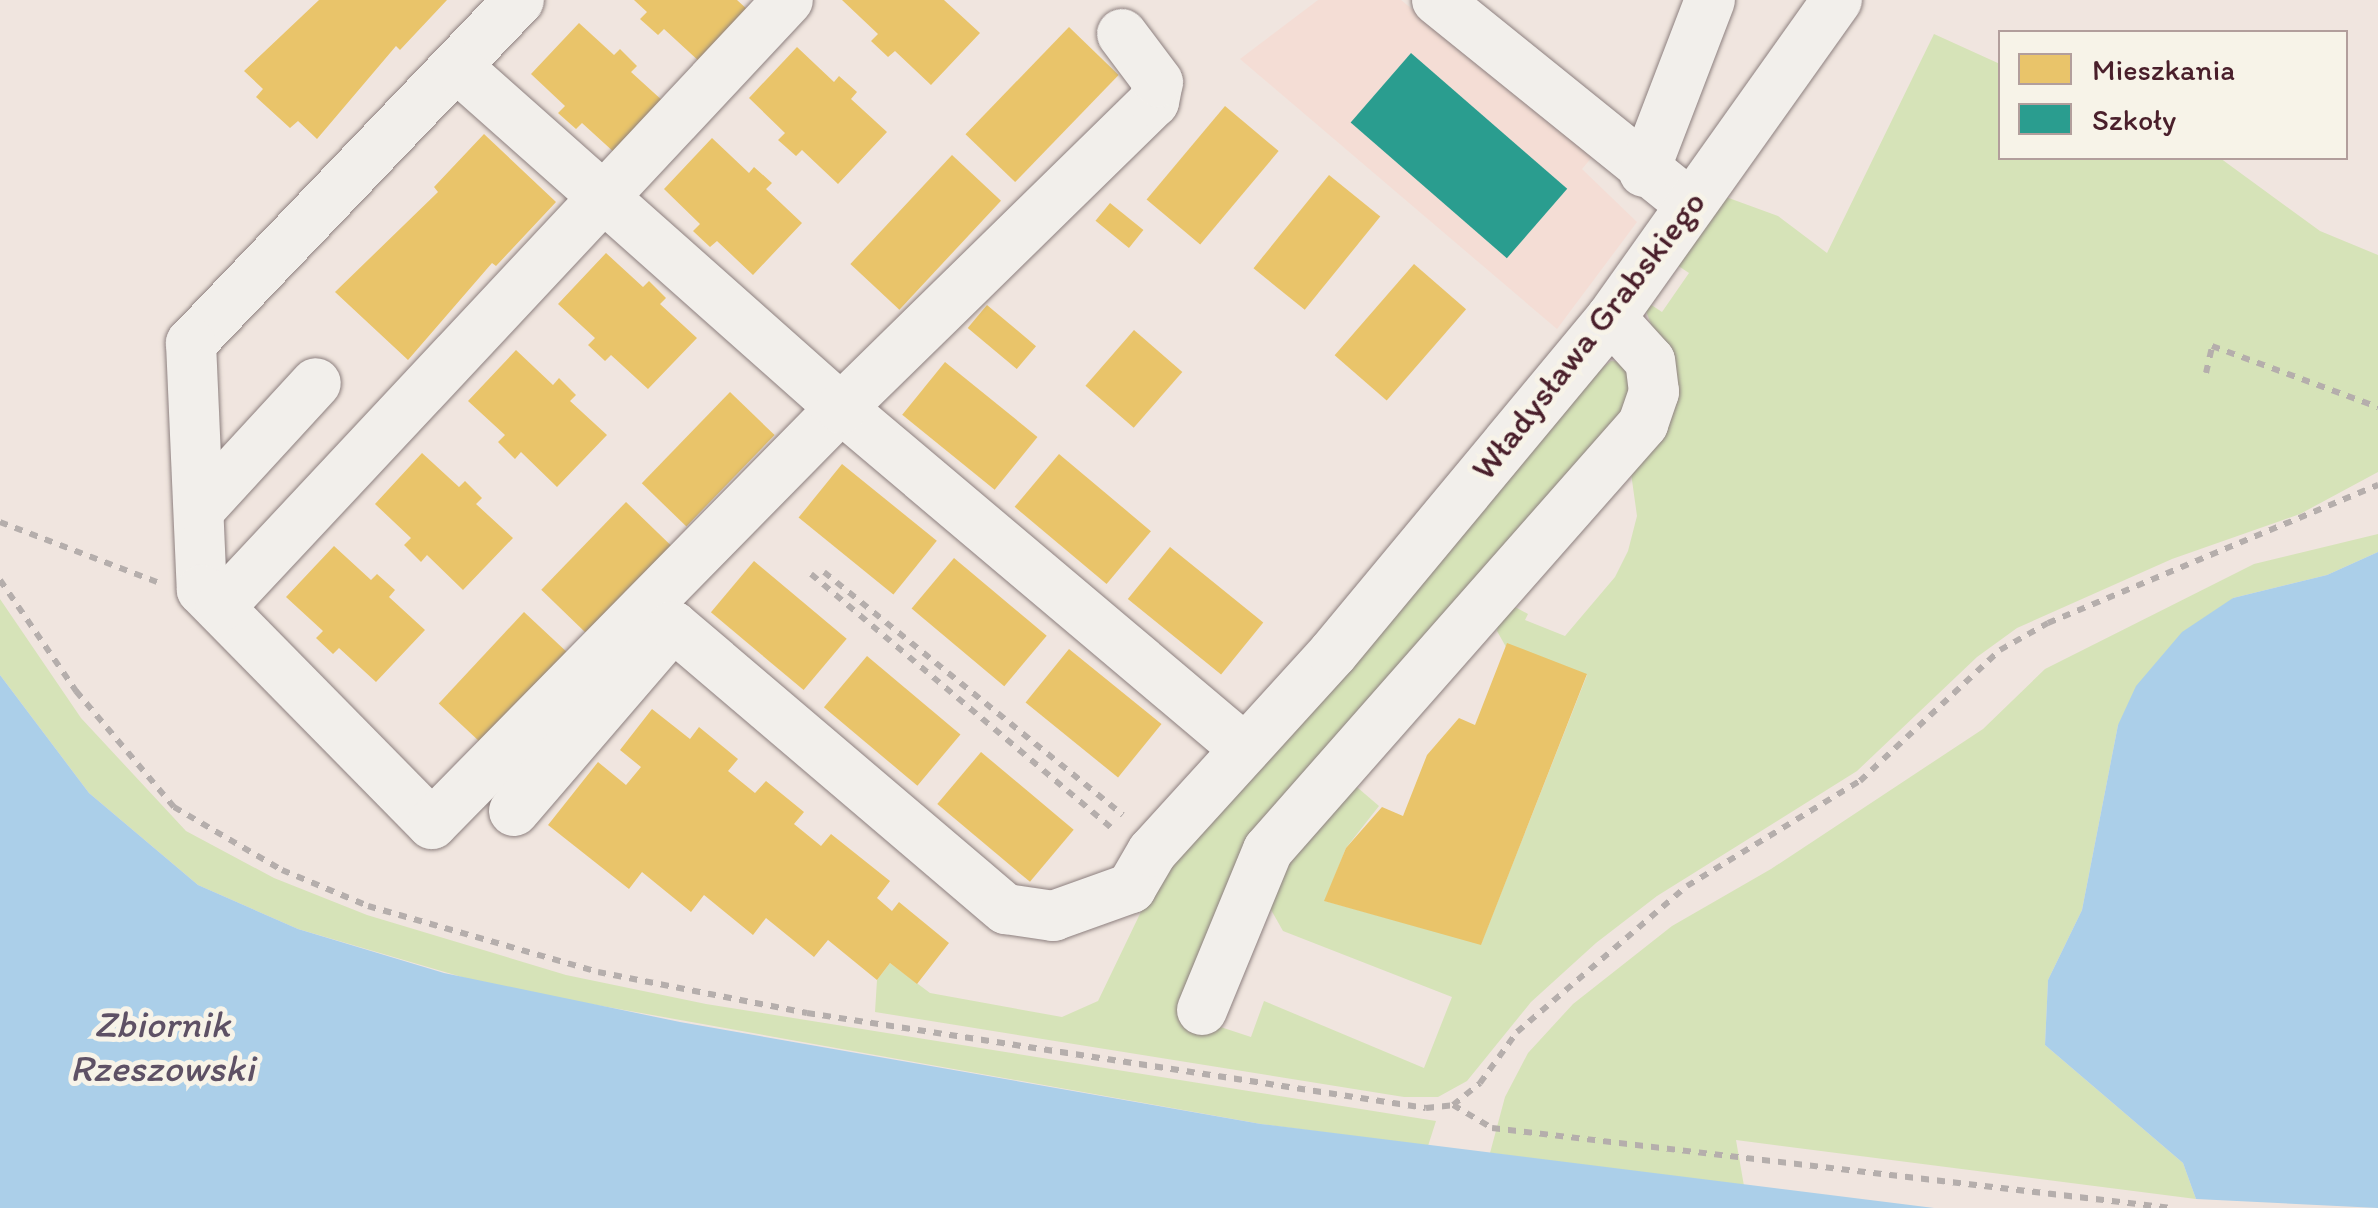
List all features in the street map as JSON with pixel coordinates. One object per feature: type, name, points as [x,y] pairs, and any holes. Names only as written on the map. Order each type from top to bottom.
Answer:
[{"type":"street","points":[[519,0],[191,343],[202,590],[432,824],[841,408],[1154,102],[1158,82],[1122,34]]},
{"type":"street","points":[[220,607],[788,0]]},
{"type":"street","points":[[1437,0],[1644,172],[1691,205]]},
{"type":"street","points":[[1644,172],[1710,0]]},
{"type":"street","name":"Władysława Grabskiego","points":[[514,812],[673,626],[1018,915],[1053,916],[1131,888],[1149,859],[1328,660],[1611,318],[1837,0]]},
{"type":"street","points":[[457,66],[841,408],[1245,749]]},
{"type":"street","points":[[1202,1010],[1268,850],[1642,424],[1654,392],[1650,361],[1611,318]]},
{"type":"street","points":[[200,509],[316,383]]},
{"type":"street","points":[[202,558],[276,476]]},
{"type":"path","points":[[2206,373],[2212,346],[2378,406]]},
{"type":"path","points":[[1453,1105],[1587,965],[1687,886],[1860,781],[2000,650],[2048,623],[2378,486]]},
{"type":"path","points":[[0,522],[154,583]]},
{"type":"path","points":[[824,572],[1124,816]]},
{"type":"path","points":[[810,574],[1149,859]]},
{"type":"path","points":[[0,580],[76,691],[174,807],[282,870],[368,906],[598,972],[807,1013],[1426,1108],[1453,1105],[1492,1128],[2171,1208]]},
{"type":"shaded area","points":[[1318,0],[1401,0],[1593,156],[1582,169],[1637,222],[1557,329],[1240,59]]},
{"type":"green space","points":[[1934,34],[1998,63],[1998,160],[2223,160],[2320,231],[2378,255],[2378,472],[2300,514],[2172,559],[2017,628],[1977,657],[1857,771],[1657,896],[1596,943],[1531,1002],[1467,1081],[1438,1097],[1404,1097],[875,1012],[877,980],[890,963],[930,993],[1062,1017],[1098,1001],[1163,866],[1338,679],[1598,371],[1611,361],[1626,362],[1639,379],[1632,408],[1258,834],[1181,1014],[1251,1037],[1264,1001],[1424,1068],[1452,997],[1283,931],[1270,908],[1273,880],[1351,782],[1379,806],[1346,848],[1325,901],[1481,944],[1587,675],[1506,647],[1497,631],[1500,613],[1508,603],[1528,614],[1525,620],[1565,636],[1615,577],[1628,551],[1637,516],[1631,473],[1669,419],[1675,387],[1646,311],[1650,304],[1662,312],[1689,273],[1677,265],[1726,197],[1778,216],[1827,253]]},
{"type":"green space","points":[[2378,534],[2378,552],[2327,575],[2233,598],[2118,725],[2082,910],[2048,980],[2045,1045],[2183,1163],[2196,1199],[1736,1140],[1744,1186],[1490,1153],[1505,1097],[1528,1053],[1573,1004],[1672,926],[1771,869],[1983,729],[2045,669],[2254,564]]},
{"type":"green space","points":[[0,599],[81,718],[186,831],[274,878],[367,915],[566,975],[706,1004],[1436,1121],[1428,1146],[1261,1124],[496,987],[298,929],[198,885],[89,793],[0,675]]},
{"type":"water","points":[[2378,552],[2378,1208],[2196,1199],[2183,1163],[2045,1045],[2048,980],[2082,910],[2118,725],[2136,686],[2182,632],[2233,598],[2327,575]]},
{"type":"water","name":"Zbiornik Rzeszowski","points":[[0,675],[89,793],[198,885],[298,929],[444,973],[680,1022],[1261,1124],[1934,1208],[0,1208]]},
{"type":"building: Mieszkania","points":[[319,0],[447,0],[400,50],[396,46],[317,139],[298,121],[290,128],[256,97],[263,89],[244,71]]},
{"type":"building: Mieszkania","points":[[634,0],[737,0],[749,11],[701,63],[664,29],[658,35],[640,19],[647,12]]},
{"type":"building: Mieszkania","points":[[842,0],[944,0],[980,33],[931,85],[895,51],[888,57],[871,41],[878,34]]},
{"type":"building: Mieszkania","points":[[579,23],[614,55],[620,49],[637,66],[631,72],[664,102],[616,154],[582,123],[576,129],[558,113],[565,106],[531,74]]},
{"type":"building: Mieszkania","points":[[1069,27],[1119,75],[1015,182],[965,134]]},
{"type":"building: Mieszkania","points":[[797,47],[834,82],[839,76],[857,92],[851,99],[887,132],[838,184],[802,150],[796,156],[778,140],[785,133],[749,98]]},
{"type":"building: Mieszkania","points":[[1225,106],[1279,151],[1200,244],[1147,199]]},
{"type":"building: Mieszkania","points":[[484,134],[556,202],[496,266],[492,263],[408,360],[335,292],[438,192],[434,187]]},
{"type":"building: Mieszkania","points":[[712,138],[749,173],[754,167],[772,183],[766,189],[802,223],[753,275],[717,241],[710,247],[693,231],[700,224],[664,189]]},
{"type":"building: Mieszkania","points":[[952,155],[1001,201],[899,310],[850,264]]},
{"type":"building: Mieszkania","points":[[1329,175],[1380,217],[1305,310],[1253,268]]},
{"type":"building: Mieszkania","points":[[1110,203],[1143,230],[1129,248],[1096,221]]},
{"type":"building: Mieszkania","points":[[606,253],[643,287],[649,281],[666,298],[660,304],[697,338],[648,389],[611,355],[605,361],[588,345],[595,338],[558,304]]},
{"type":"building: Mieszkania","points":[[1414,264],[1466,309],[1387,401],[1335,355]]},
{"type":"building: Mieszkania","points":[[987,305],[1036,346],[1017,369],[968,328]]},
{"type":"building: Mieszkania","points":[[1134,330],[1182,372],[1134,428],[1085,386]]},
{"type":"building: Mieszkania","points":[[516,350],[553,385],[559,378],[576,395],[570,401],[607,435],[557,487],[521,452],[515,459],[498,442],[505,435],[468,401]]},
{"type":"building: Mieszkania","points":[[945,362],[1037,437],[995,490],[902,415]]},
{"type":"building: Mieszkania","points":[[730,392],[775,435],[686,526],[642,483]]},
{"type":"building: Mieszkania","points":[[422,453],[459,487],[465,481],[482,498],[476,504],[513,538],[463,590],[427,555],[421,562],[404,545],[411,538],[375,504]]},
{"type":"building: Mieszkania","points":[[1059,454],[1151,531],[1107,584],[1015,507]]},
{"type":"building: Mieszkania","points":[[842,464],[937,541],[893,594],[799,518]]},
{"type":"building: Mieszkania","points":[[626,502],[672,546],[587,634],[541,590]]},
{"type":"building: Mieszkania","points":[[334,546],[371,580],[377,574],[395,590],[389,597],[425,630],[376,682],[339,648],[333,654],[316,638],[323,631],[286,597]]},
{"type":"building: Mieszkania","points":[[1170,547],[1263,623],[1221,675],[1128,599]]},
{"type":"building: Mieszkania","points":[[954,558],[1047,636],[1004,686],[912,609]]},
{"type":"building: Mieszkania","points":[[754,561],[847,639],[804,690],[711,612]]},
{"type":"building: Mieszkania","points":[[524,612],[570,655],[485,746],[439,703]]},
{"type":"building: Mieszkania","points":[[1507,643],[1587,674],[1481,945],[1324,901],[1346,848],[1382,807],[1403,816],[1427,755],[1459,718],[1475,725]]},
{"type":"building: Mieszkania","points":[[1069,649],[1161,724],[1118,778],[1026,703]]},
{"type":"building: Mieszkania","points":[[867,656],[960,734],[917,786],[824,707]]},
{"type":"building: Mieszkania","points":[[652,709],[690,739],[699,727],[738,759],[728,771],[755,793],[766,781],[804,812],[794,824],[821,846],[831,834],[890,881],[877,898],[892,911],[899,902],[949,943],[917,984],[890,963],[877,980],[828,940],[814,957],[766,918],[753,935],[704,895],[691,912],[642,872],[629,889],[548,825],[598,762],[626,785],[641,767],[620,750]]},
{"type":"building: Mieszkania","points":[[981,752],[1074,830],[1030,882],[937,804]]},
{"type":"building: Szkoły","points":[[1411,53],[1567,189],[1507,258],[1351,122]]}]
